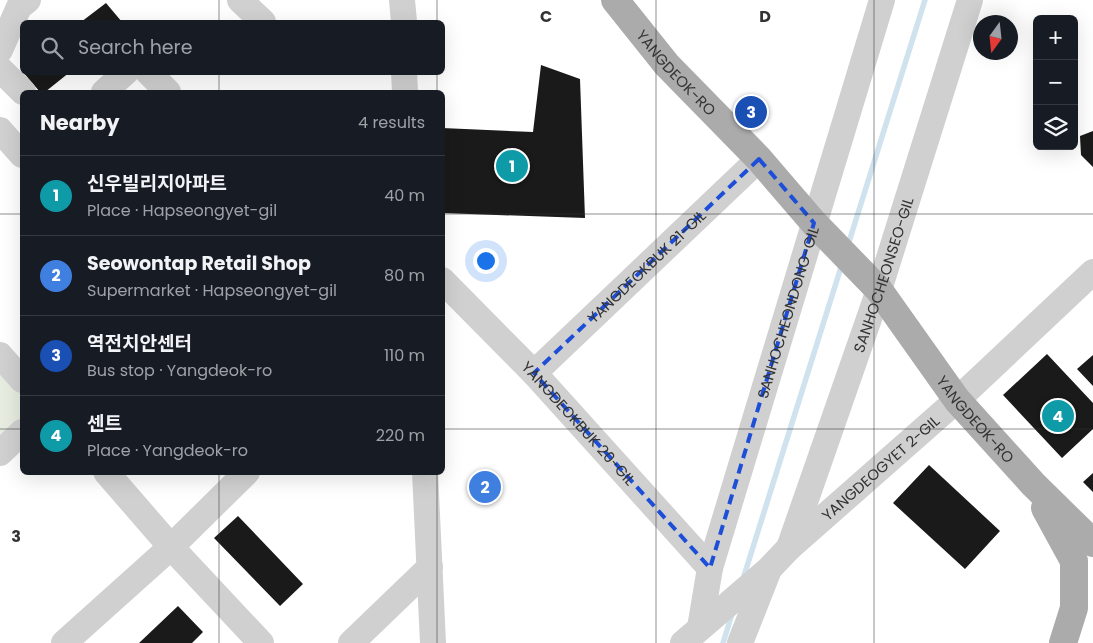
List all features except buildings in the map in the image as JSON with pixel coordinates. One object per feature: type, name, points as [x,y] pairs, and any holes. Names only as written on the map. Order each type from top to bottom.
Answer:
[{"type":"main road","name":"YANGDEOK-RO","points":[[615,0],[667,65],[759,159],[818,226],[876,286],[957,400],[1032,484],[1093,543]]},
{"type":"main road","points":[[1032,484],[1074,561],[1074,608],[1063,643]]},
{"type":"main road","points":[[1065,516],[1093,526]]},
{"type":"street","points":[[0,13],[16,0]]},
{"type":"street","points":[[0,50],[18,7],[28,0]]},
{"type":"street","points":[[240,0],[260,20]]},
{"type":"street","points":[[402,0],[404,20]]},
{"type":"street","name":"SANHOCHEONDONG-GIL","points":[[697,631],[710,568],[818,226],[882,0]]},
{"type":"street","name":"SANHOCHEONSEO-GIL","points":[[789,548],[970,0]]},
{"type":"street","points":[[0,69],[20,90]]},
{"type":"street","points":[[106,90],[123,75]]},
{"type":"street","points":[[151,75],[166,90]]},
{"type":"street","points":[[404,75],[405,90]]},
{"type":"street","points":[[0,130],[20,153]]},
{"type":"street","name":"YANGDEOKBUK 21-GIL","points":[[534,373],[759,159]]},
{"type":"street","name":"YANGDEOGYET 2-GIL","points":[[697,631],[957,400],[1093,272]]},
{"type":"street","name":"YANGDEOKBUK 20-GIL","points":[[445,283],[534,373],[710,568]]},
{"type":"street","points":[[0,355],[20,378]]},
{"type":"street","points":[[0,453],[20,434]]},
{"type":"street","points":[[109,475],[261,643]]},
{"type":"street","points":[[64,643],[172,546],[244,475]]},
{"type":"street","points":[[425,475],[433,643]]},
{"type":"street","points":[[351,643],[430,567]]},
{"type":"street","points":[[740,643],[762,575]]},
{"type":"highlighted area","points":[[759,159],[814,223],[710,568],[534,373]]},
{"type":"shaded area","points":[[0,355],[20,378],[20,434],[0,453]]},
{"type":"waterway","points":[[848,245],[925,0]]},
{"type":"waterway","points":[[743,579],[842,264]]},
{"type":"waterway","points":[[723,643],[732,614]]},
{"type":"place","name":"역전치안센터","points":[[751,112]]},
{"type":"place","name":"신우빌리지아파트","points":[[512,166]]},
{"type":"place","name":"센트","points":[[1058,416]]},
{"type":"place","name":"Seowontap Retail Shop","points":[[485,487]]}]
